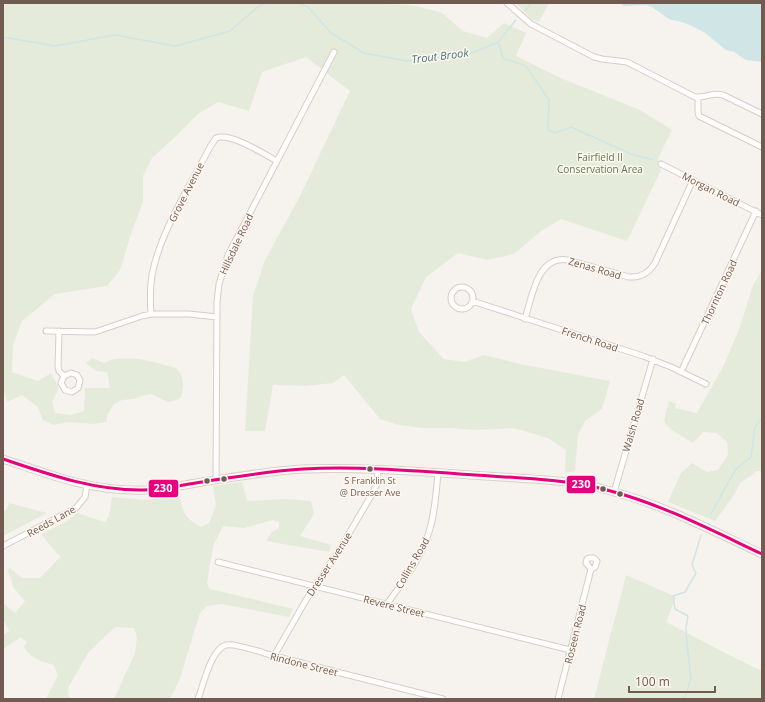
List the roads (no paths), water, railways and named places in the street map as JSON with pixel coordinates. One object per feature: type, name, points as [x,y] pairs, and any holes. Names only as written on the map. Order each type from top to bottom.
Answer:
[{"type":"main road","points":[[3,459],[61,479],[118,490],[166,488],[258,473],[292,470],[334,469],[438,473],[567,482],[614,492],[646,502],[680,515],[762,554]]},
{"type":"street","points":[[507,3],[531,24],[594,57],[627,62],[690,95],[698,97],[713,94],[723,95],[762,114]]},
{"type":"street","name":"Hillsdale Road","points":[[216,480],[217,317],[219,284],[224,265],[334,52]]},
{"type":"street","points":[[698,97],[698,112],[700,116],[762,147]]},
{"type":"street","name":"Grove Avenue","points":[[150,314],[152,275],[162,240],[216,138],[223,136],[232,139],[277,161]]},
{"type":"street","name":"Morgan Road","points":[[661,164],[762,215]]},
{"type":"street","name":"Zenas Road","points":[[525,319],[539,275],[545,267],[553,261],[560,259],[568,260],[629,277],[640,277],[646,274],[655,263],[693,180]]},
{"type":"street","name":"Thornton Road","points":[[681,372],[756,212]]},
{"type":"street","points":[[465,287],[472,294],[472,301],[465,308],[458,308],[453,304],[451,294],[458,288],[465,287]]},
{"type":"street","name":"French Road","points":[[472,301],[652,359],[706,384]]},
{"type":"street","points":[[46,331],[95,332],[150,314],[189,314],[217,317]]},
{"type":"street","points":[[59,331],[58,366],[59,371],[64,376]]},
{"type":"street","name":"Walsh Road","points":[[614,492],[652,359]]},
{"type":"street","name":"Dresser Avenue","points":[[274,656],[315,586],[341,547],[371,496],[377,484],[378,470]]},
{"type":"street","name":"Collins Road","points":[[387,604],[416,560],[429,534],[436,501],[438,473]]},
{"type":"street","name":"Reeds Lane","points":[[3,546],[76,508],[85,497],[87,485]]},
{"type":"street","name":"Revere Street","points":[[218,562],[570,650]]},
{"type":"street","name":"Roseen Road","points":[[558,699],[592,569]]},
{"type":"street","name":"Rindone Street","points":[[198,699],[210,665],[218,649],[226,645],[250,649],[443,699]]},
{"type":"waterway","name":"Trout Brook","points":[[3,37],[55,46],[115,35],[176,46],[230,31],[259,6],[267,3]]},
{"type":"waterway","name":"Trout Brook","points":[[298,3],[308,7],[331,33],[364,53],[407,61],[467,55],[498,42],[516,20]]},
{"type":"waterway","name":"Trout Brook","points":[[526,10],[531,3]]},
{"type":"waterway","points":[[498,42],[503,58],[526,66],[549,100],[548,130],[555,133],[571,127],[631,154],[654,160]]},
{"type":"waterway","points":[[711,514],[735,470],[751,457],[755,427],[762,418]]},
{"type":"waterway","points":[[684,699],[691,679],[686,627],[688,616],[675,609],[673,596],[685,592],[696,573],[692,565],[701,535]]},
{"type":"place","name":"S Franklin St @ Dresser Ave","points":[[370,469]]},
{"type":"park label","name":"Fairfield II Conservation Area","points":[[600,162]]}]
